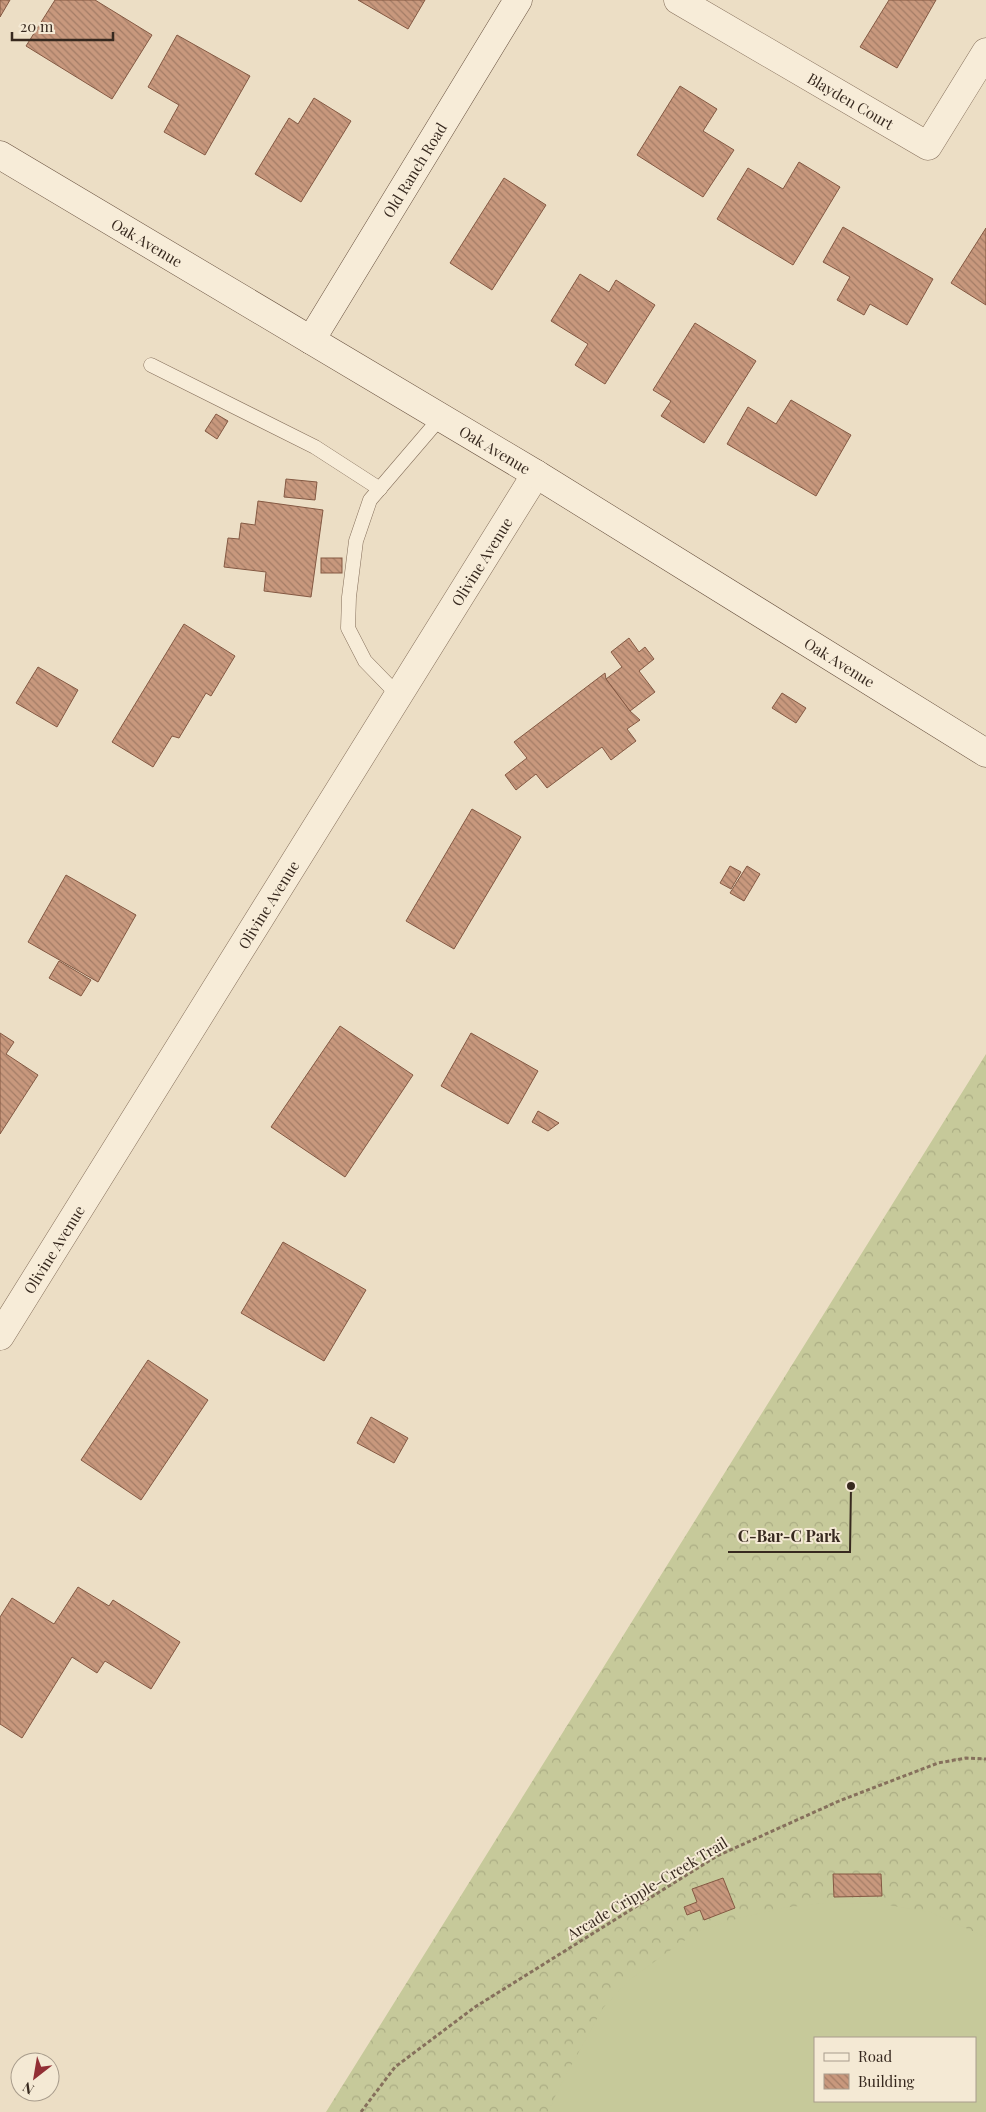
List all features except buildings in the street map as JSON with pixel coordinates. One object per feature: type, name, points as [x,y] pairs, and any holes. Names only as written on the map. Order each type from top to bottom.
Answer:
[{"type":"street","name":"Old Ranch Road","points":[[311,340],[518,0]]},
{"type":"street","name":"Blayden Court","points":[[678,0],[928,146],[986,52]]},
{"type":"street","name":"Oak Avenue","points":[[0,155],[536,474],[986,752]]},
{"type":"street","name":"Olivine Avenue","points":[[0,1336],[536,474]]},
{"type":"lane","points":[[151,365],[316,447],[380,490]]},
{"type":"lane","points":[[398,695],[365,661],[348,628],[349,597],[356,541],[370,500],[441,417]]},
{"type":"path","name":"Arcade Cripple-Creek Trail","points":[[361,2112],[395,2067],[475,2006],[717,1856],[839,1801],[938,1763],[966,1758],[986,1759]]},
{"type":"green space","points":[[986,1054],[986,2112],[326,2112]]},
{"type":"green space","points":[[825,1903],[881,1904],[930,1912],[986,1937],[986,2112],[548,2112],[560,2086],[603,2008],[628,1981],[697,1932],[739,1918],[782,1908]]},
{"type":"place","name":"C-Bar-C Park","points":[[851,1486]]}]
